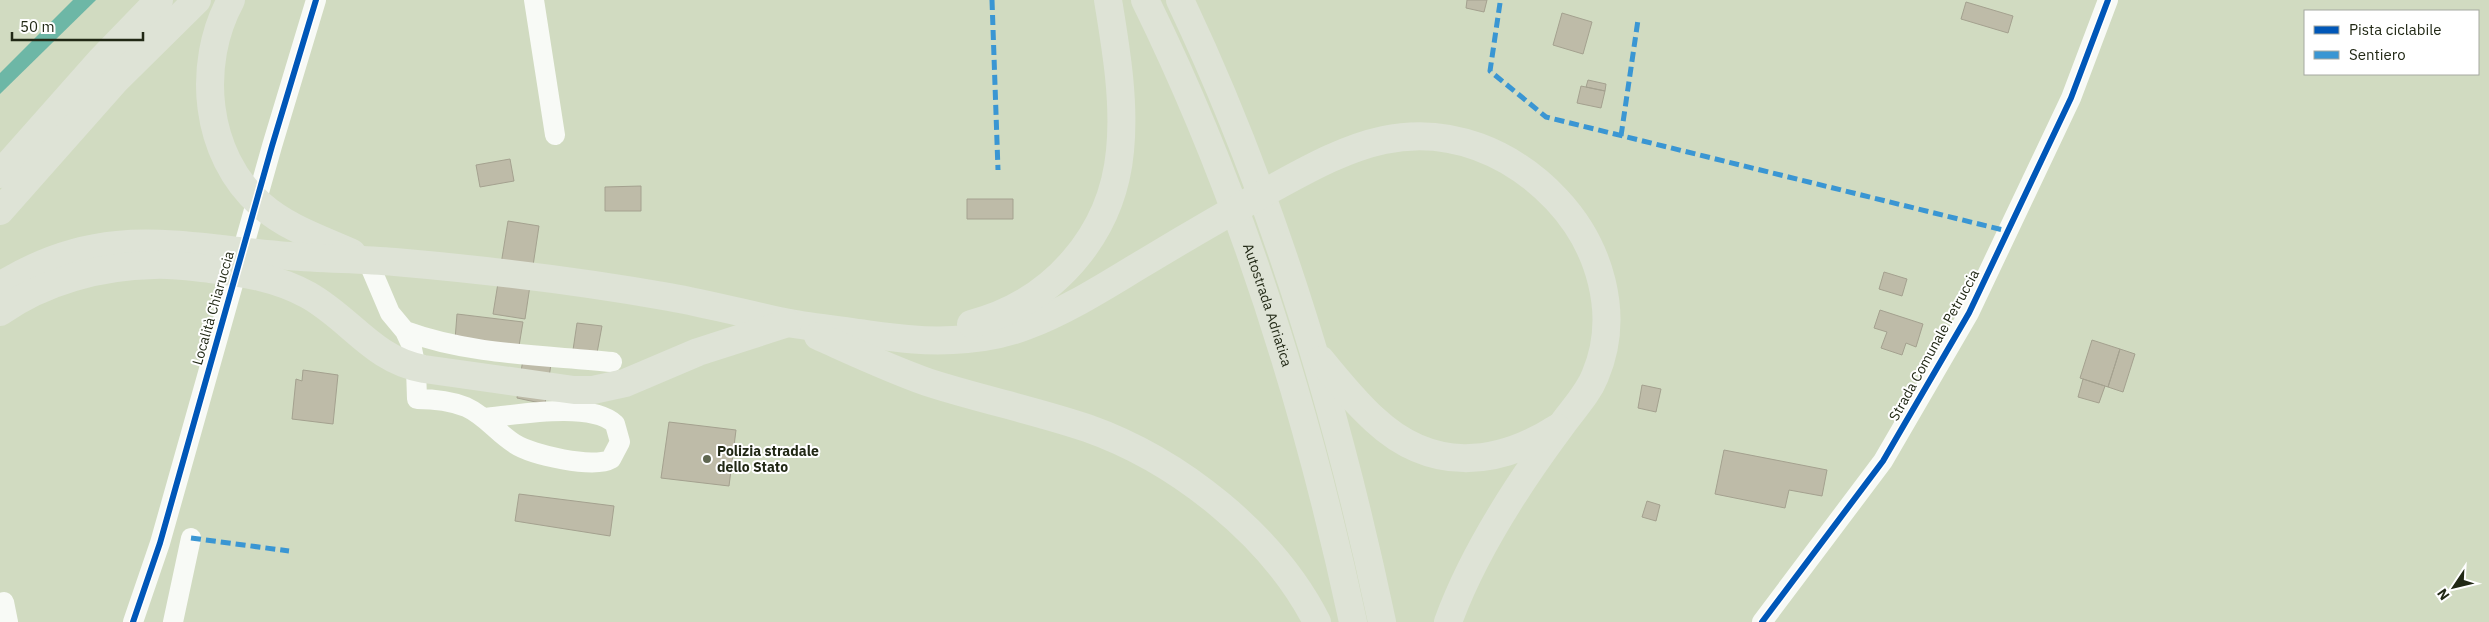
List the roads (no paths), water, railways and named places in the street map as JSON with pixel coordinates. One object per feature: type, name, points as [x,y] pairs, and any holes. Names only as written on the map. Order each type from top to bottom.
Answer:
[{"type":"highway","points":[[0,174],[100,62],[159,0]]},
{"type":"highway","points":[[0,211],[116,80],[197,0]]},
{"type":"highway","points":[[231,0],[215,43],[210,83],[216,131],[230,165],[248,192],[272,213],[306,232],[367,259]]},
{"type":"highway","points":[[0,312],[21,299],[51,285],[106,270],[154,264],[246,273],[278,282],[309,296],[383,354],[401,364],[416,368],[574,390],[593,390],[625,383],[698,352],[790,323],[925,329],[958,326],[991,318],[1015,308],[1042,292],[1062,275],[1079,255],[1102,218],[1118,164],[1121,106],[1108,0]]},
{"type":"highway","name":"Autostrada Adriatica","points":[[1145,0],[1205,134],[1267,300],[1321,482],[1353,622]]},
{"type":"highway","points":[[1180,0],[1250,162],[1283,252],[1316,354],[1382,622]]},
{"type":"highway","points":[[0,286],[32,268],[63,256],[92,248],[132,242],[164,242],[265,254],[367,259],[454,267],[642,293],[790,323],[922,340],[955,340],[1000,334],[1027,326],[1071,306],[1198,230],[1309,169],[1349,151],[1378,141],[1404,137],[1437,137],[1473,144],[1502,157],[1530,175],[1547,190],[1577,224],[1599,268],[1606,308],[1605,341],[1595,378],[1486,539],[1466,576],[1448,622]]},
{"type":"highway","points":[[790,323],[908,375],[955,391],[1088,429],[1160,463],[1202,491],[1251,534],[1286,573],[1317,622]]},
{"type":"highway","points":[[1316,354],[1356,402],[1376,422],[1406,442],[1434,454],[1461,459],[1494,456],[1528,445],[1561,426]]},
{"type":"street","name":"Località Chiaruccia","points":[[140,620],[272,146],[316,0]]},
{"type":"street","points":[[534,0],[554,135]]},
{"type":"street","name":"Strada Comunale Petruccia","points":[[1762,622],[1883,461],[1969,313],[2070,98],[2108,0]]},
{"type":"street","points":[[367,259],[390,313],[405,331],[412,344],[418,399],[458,404],[484,418],[514,444],[548,456],[600,463],[611,459],[620,442],[615,424],[600,415],[576,411],[484,418]]},
{"type":"street","points":[[405,331],[432,341],[498,352],[612,362]]},
{"type":"street","points":[[173,622],[191,538]]},
{"type":"street","points":[[4,602],[8,622]]},
{"type":"water","points":[[73,0],[96,0],[0,94],[0,73]]},
{"type":"place","name":"Polizia stradale dello Stato","points":[[707,459]]}]
